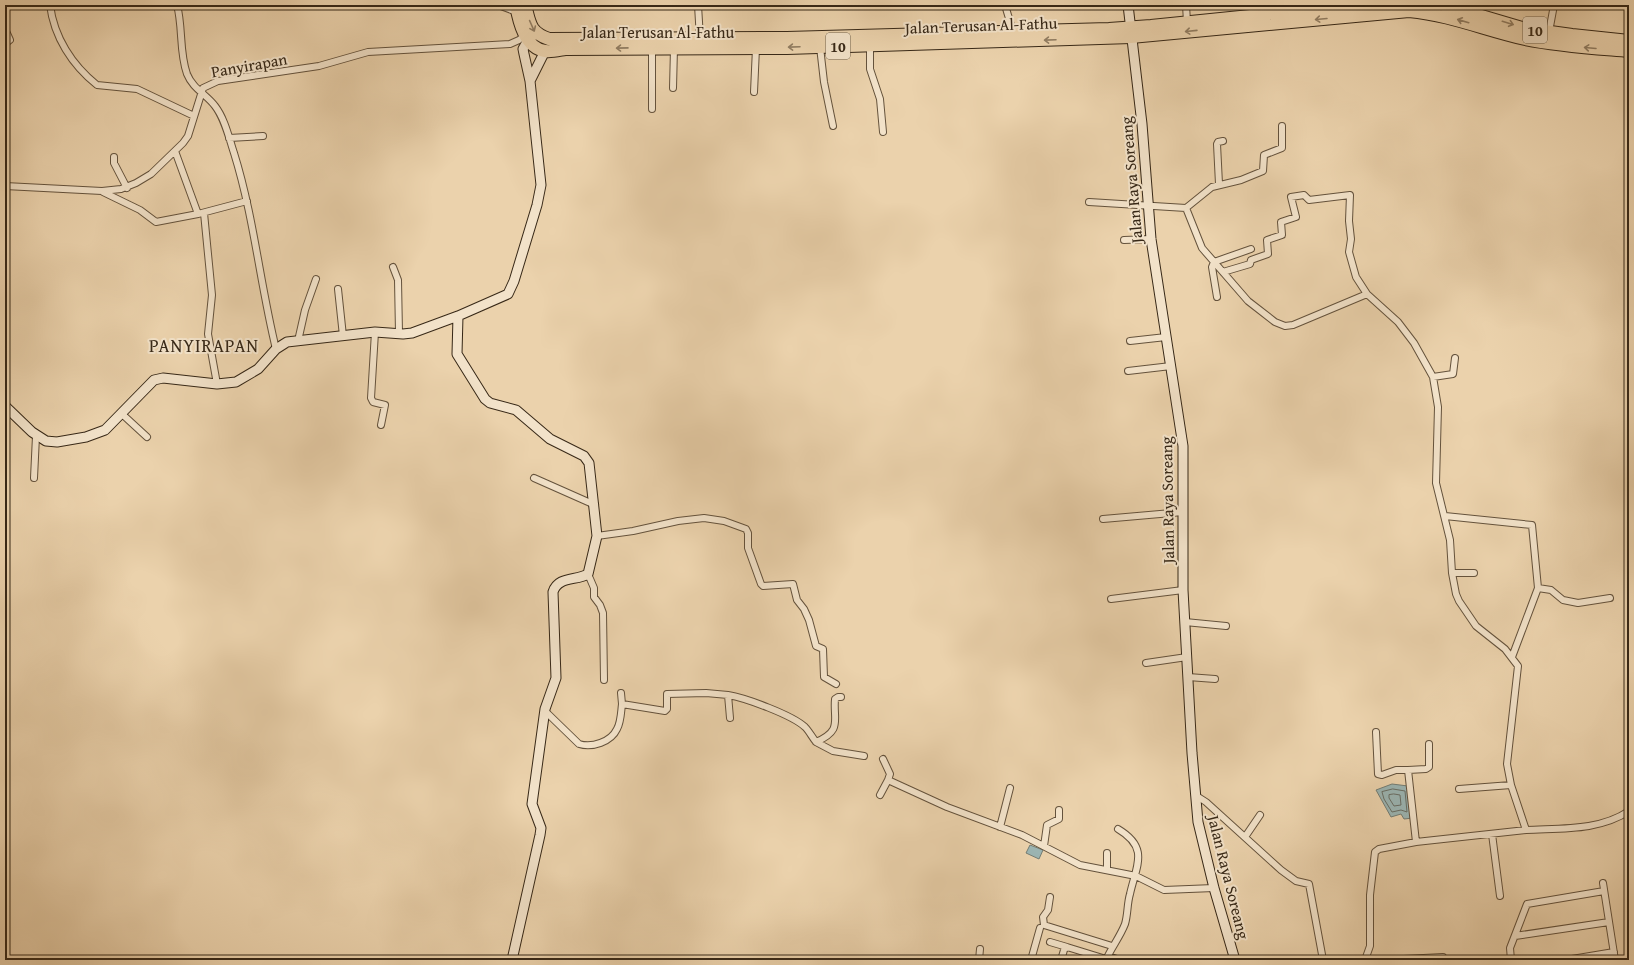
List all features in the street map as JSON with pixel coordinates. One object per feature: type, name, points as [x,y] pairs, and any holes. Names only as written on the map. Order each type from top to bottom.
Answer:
[{"type":"highway","name":"Jalan Terusan Al-Fathu","points":[[545,51],[565,49],[674,48],[700,43],[756,48],[1013,32],[1131,32],[1187,22],[1359,5]]},
{"type":"highway","name":"10","points":[[1444,5],[1522,28],[1629,40]]},
{"type":"highway","points":[[519,8],[526,37],[533,45],[545,51]]},
{"type":"highway","name":"Jalan Terusan Al-Fathu","points":[[519,8],[535,33],[549,39],[700,43],[828,43],[870,45],[1131,32],[1409,11],[1452,18],[1504,34],[1547,43],[1629,51]]},
{"type":"street","points":[[50,5],[59,40],[74,61],[97,85],[137,89],[194,116]]},
{"type":"street","points":[[177,5],[182,31],[184,65],[193,85],[214,105],[220,115],[229,138],[247,201],[276,349]]},
{"type":"street","points":[[498,5],[519,8]]},
{"type":"street","points":[[698,5],[700,43]]},
{"type":"street","points":[[1005,5],[1013,32]]},
{"type":"street","name":"Jalan Raya Soreang","points":[[1128,5],[1142,124],[1151,239],[1182,446],[1183,590],[1195,795],[1200,836],[1235,960]]},
{"type":"street","points":[[1186,5],[1187,22]]},
{"type":"street","points":[[1549,32],[1554,5]]},
{"type":"street","points":[[5,29],[10,40],[5,44]]},
{"type":"street","points":[[5,406],[36,436],[54,442],[86,437],[106,430],[147,386],[158,379],[217,384],[236,382],[267,361],[276,349],[284,343],[375,332],[406,334],[458,316],[502,298],[510,293],[537,205],[541,185],[530,81],[523,50],[526,37]]},
{"type":"street","name":"Panyirapan","points":[[5,186],[102,191],[127,188],[151,174],[188,136],[200,93],[204,87],[218,81],[319,66],[348,56],[368,52],[510,44],[526,37]]},
{"type":"street","points":[[828,43],[824,82],[833,126]]},
{"type":"street","points":[[870,45],[870,69],[880,98],[883,132]]},
{"type":"street","points":[[652,48],[652,109]]},
{"type":"street","points":[[673,88],[674,48]]},
{"type":"street","points":[[754,92],[756,48]]},
{"type":"street","points":[[530,81],[545,51]]},
{"type":"street","points":[[1089,202],[1186,208],[1208,189],[1219,184],[1241,180],[1262,171],[1264,155],[1282,148],[1282,126]]},
{"type":"street","points":[[229,138],[263,136]]},
{"type":"street","points":[[1219,184],[1217,144],[1218,142],[1223,141]]},
{"type":"street","points":[[175,151],[201,213],[212,295],[208,334],[217,384]]},
{"type":"street","points":[[114,157],[114,163],[127,188]]},
{"type":"street","points":[[102,191],[127,202],[156,222],[201,213],[247,201]]},
{"type":"street","points":[[1223,272],[1250,264],[1251,260],[1269,253],[1267,240],[1282,236],[1281,222],[1296,217],[1292,197],[1304,195],[1309,200],[1348,194],[1351,197],[1349,221],[1351,239],[1349,252],[1356,277],[1367,294],[1402,327],[1418,348],[1433,377],[1438,407],[1436,483],[1450,540],[1452,573],[1459,601],[1481,630],[1505,649],[1517,664],[1518,669],[1507,754],[1511,785],[1526,830]]},
{"type":"street","points":[[1186,208],[1202,248],[1248,301],[1275,322],[1285,326],[1293,325],[1367,294]]},
{"type":"street","points":[[1124,240],[1151,239]]},
{"type":"street","points":[[1214,262],[1251,249]]},
{"type":"street","points":[[1214,262],[1212,267],[1217,297]]},
{"type":"street","points":[[393,267],[398,280],[399,334]]},
{"type":"street","points":[[298,341],[305,310],[316,279]]},
{"type":"street","points":[[338,289],[344,336]]},
{"type":"street","points":[[458,316],[457,354],[482,394],[490,403],[516,410],[550,439],[586,458],[590,466],[597,536],[588,574],[594,588],[594,598],[603,611],[604,680]]},
{"type":"street","points":[[375,332],[371,398],[373,402],[385,405],[380,425]]},
{"type":"street","points":[[1130,341],[1166,337]]},
{"type":"street","points":[[1433,377],[1453,374],[1455,358]]},
{"type":"street","points":[[1128,371],[1171,366]]},
{"type":"street","points":[[122,414],[147,437]]},
{"type":"street","points":[[34,478],[36,436]]},
{"type":"street","points":[[534,478],[595,505]]},
{"type":"street","points":[[1104,519],[1183,512]]},
{"type":"street","points":[[1445,516],[1532,525],[1538,588],[1512,657]]},
{"type":"street","points":[[597,536],[634,531],[678,521],[704,518],[746,529],[748,533],[748,548],[761,584],[767,587],[793,584],[797,600],[810,620],[816,646],[823,649],[824,677],[836,684]]},
{"type":"street","points":[[1452,573],[1474,573]]},
{"type":"street","points":[[512,960],[541,828],[532,804],[545,711],[556,678],[553,592],[554,587],[561,582],[582,578],[588,574]]},
{"type":"street","points":[[1538,588],[1551,590],[1563,600],[1568,601],[1578,602],[1610,598]]},
{"type":"street","points":[[1111,598],[1183,590]]},
{"type":"street","points":[[1185,622],[1226,626]]},
{"type":"street","points":[[1146,663],[1187,657]]},
{"type":"street","points":[[1188,677],[1215,679]]},
{"type":"street","points":[[545,711],[579,744],[590,746],[605,742],[618,728],[622,704],[621,693]]},
{"type":"street","points":[[622,704],[665,711],[667,709],[667,694],[706,693],[728,695],[749,700],[789,718],[805,727],[816,742],[833,751],[864,756]]},
{"type":"street","points":[[728,695],[730,718]]},
{"type":"street","points":[[816,742],[833,729],[836,721],[834,701],[837,697],[841,697]]},
{"type":"street","points":[[1376,732],[1378,774],[1382,775],[1396,770],[1426,770],[1429,767],[1429,744]]},
{"type":"street","points":[[880,795],[890,774],[883,759]]},
{"type":"street","points":[[1408,770],[1416,842]]},
{"type":"street","points":[[888,780],[922,796],[1044,846],[1080,865],[1107,869],[1136,876],[1164,890],[1214,888]]},
{"type":"street","points":[[1459,790],[1511,785]]},
{"type":"street","points":[[1000,827],[1010,788]]},
{"type":"street","points":[[1195,795],[1206,802],[1296,881],[1309,884],[1323,960]]},
{"type":"street","points":[[1044,846],[1047,825],[1059,819],[1059,810]]},
{"type":"street","points":[[1365,960],[1370,946],[1370,895],[1374,853],[1379,849],[1416,842],[1526,830],[1591,826],[1605,822],[1629,811]]},
{"type":"street","points":[[1245,837],[1260,815]]},
{"type":"street","points":[[1107,959],[1112,946],[1124,926],[1130,893],[1139,861],[1137,849],[1129,836],[1118,829]]},
{"type":"street","points":[[1492,834],[1500,896]]},
{"type":"street","points":[[1107,853],[1107,869]]},
{"type":"street","points":[[1602,883],[1615,960]]},
{"type":"street","points":[[1512,960],[1510,948],[1528,903],[1604,891]]},
{"type":"street","points":[[1050,897],[1048,910],[1043,918],[1043,924],[1112,946]]},
{"type":"street","points":[[1515,936],[1609,922]]},
{"type":"street","points":[[1031,960],[1040,928]]},
{"type":"street","points":[[1050,942],[1067,947],[1093,958],[1120,960]]},
{"type":"street","points":[[1061,960],[1064,950],[1067,947]]},
{"type":"street","points":[[979,960],[980,949]]},
{"type":"street","points":[[1566,960],[1614,952]]},
{"type":"street","points":[[1384,960],[1443,957]]},
{"type":"water","points":[[1392,784],[1408,786],[1413,818],[1404,819],[1401,814],[1391,817],[1376,790]]},
{"type":"water","points":[[1030,845],[1043,850],[1039,859],[1026,853]]},
{"type":"district","name":"PANYIRAPAN","points":[[204,345]]}]
